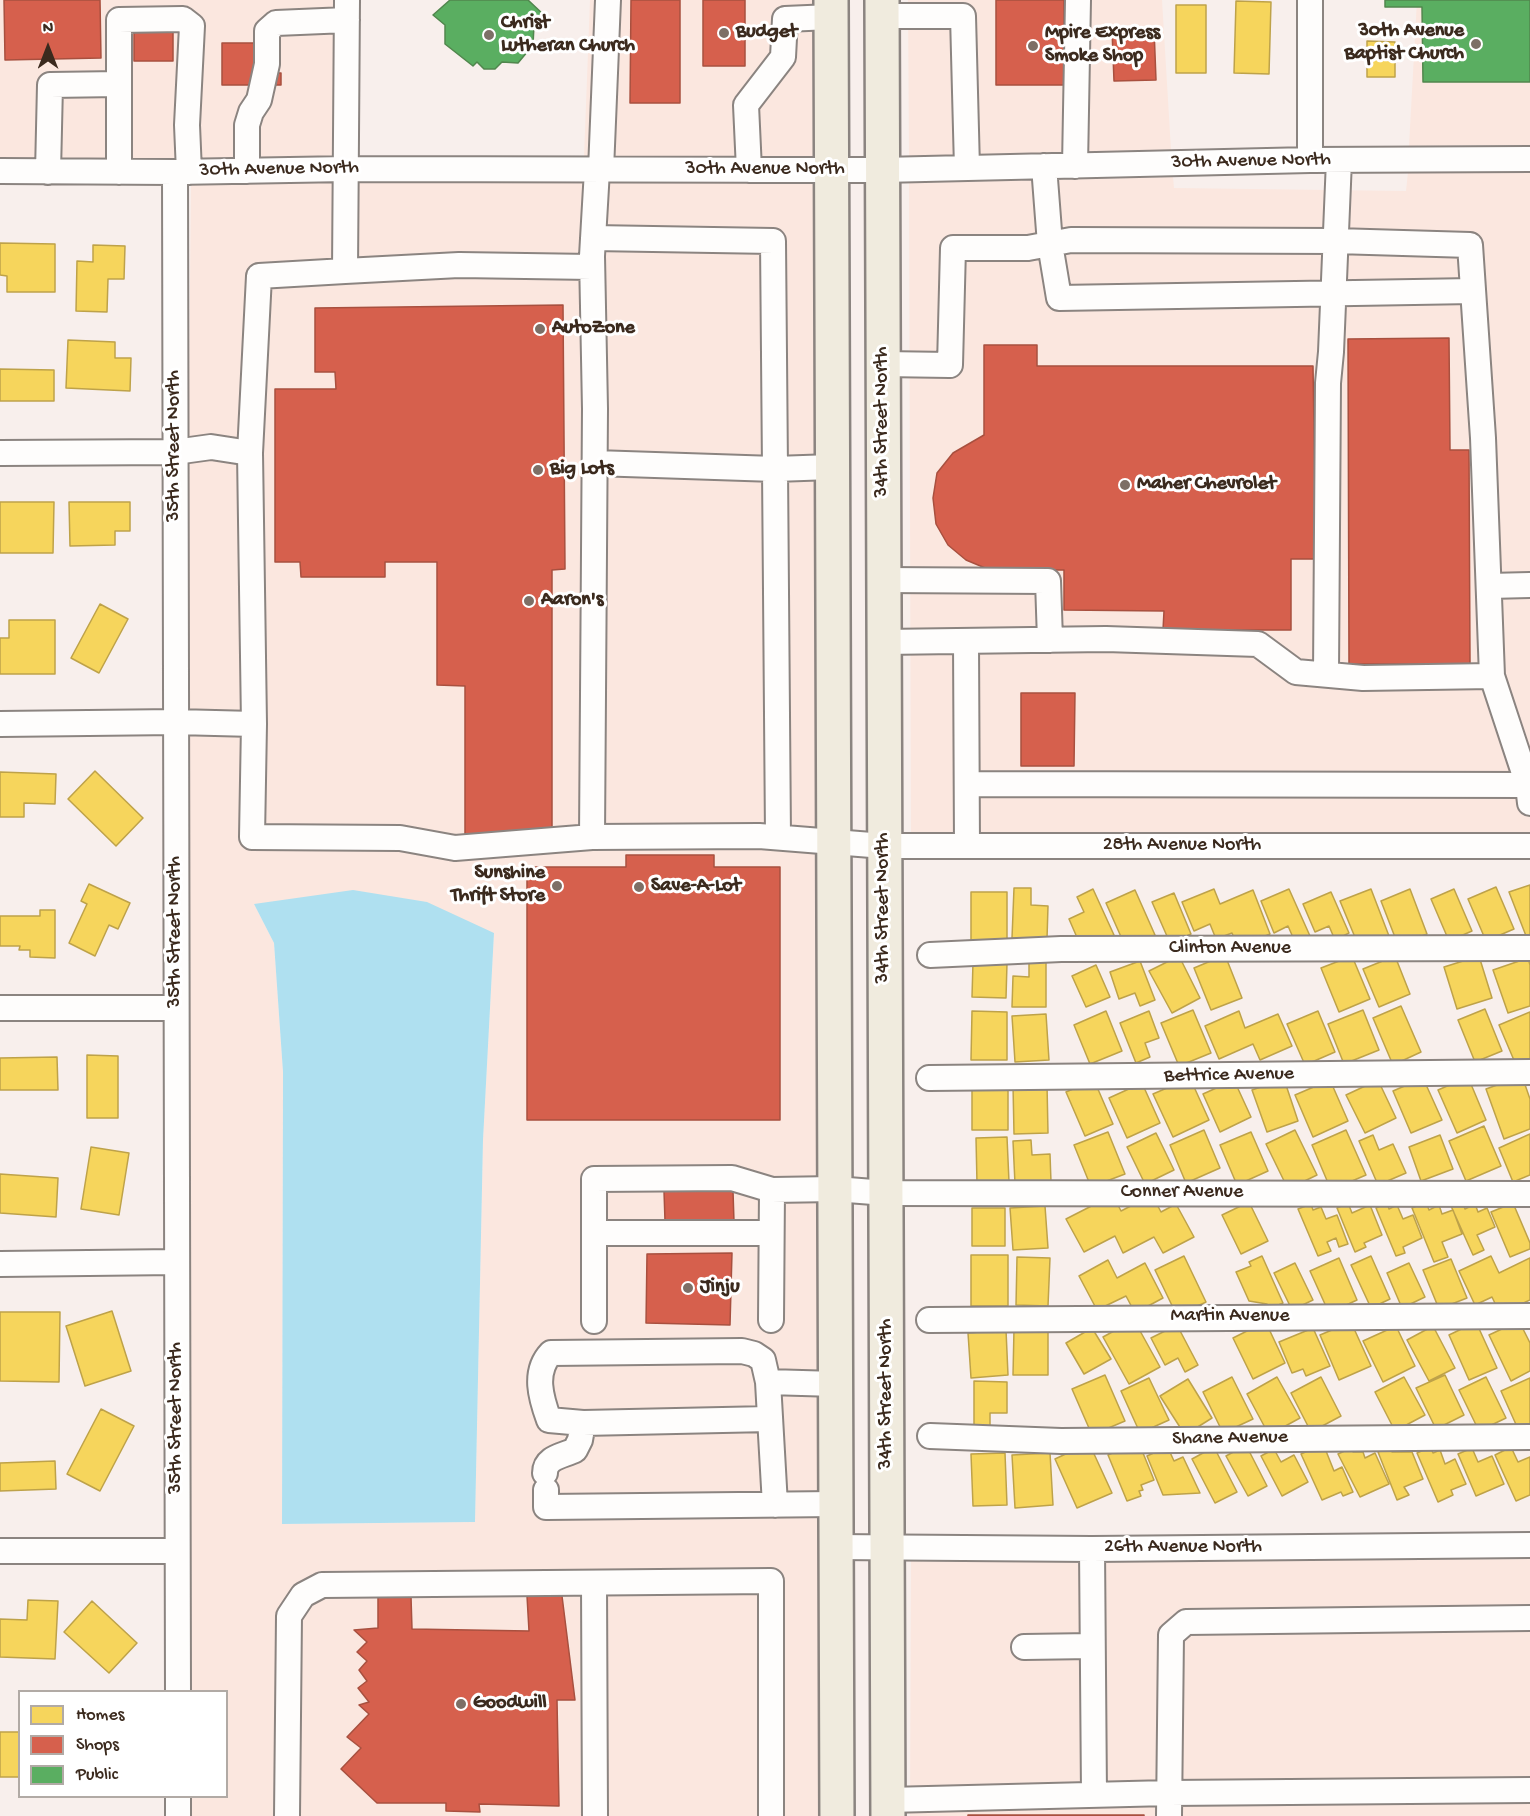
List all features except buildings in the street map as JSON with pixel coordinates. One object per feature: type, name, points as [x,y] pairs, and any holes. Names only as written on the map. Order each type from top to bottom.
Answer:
[{"type":"highway","name":"34th Street North","points":[[882,8],[888,1808]]},
{"type":"highway","points":[[831,9],[837,1816]]},
{"type":"street","points":[[592,837],[595,463],[592,267],[608,0]]},
{"type":"street","points":[[1075,166],[1078,0]]},
{"type":"street","points":[[1310,0],[1310,160]]},
{"type":"street","points":[[882,8],[963,16],[968,168]]},
{"type":"street","points":[[749,170],[746,105],[783,57],[785,19],[831,9]]},
{"type":"street","points":[[247,171],[247,125],[259,100],[267,64],[267,32],[276,23],[347,10],[345,271]]},
{"type":"street","name":"35th Street North","points":[[119,84],[120,20],[183,19],[192,26],[182,172],[175,452],[178,1690]]},
{"type":"street","points":[[48,172],[50,85],[119,84],[119,172]]},
{"type":"street","name":"30th Avenue North","points":[[0,171],[882,170],[1310,160],[1530,159]]},
{"type":"street","points":[[1326,674],[1328,383],[1339,160]]},
{"type":"street","points":[[1044,166],[1050,244],[1059,298],[1473,291]]},
{"type":"street","points":[[593,238],[773,241],[778,837]]},
{"type":"street","points":[[883,364],[950,365],[953,248],[1028,248],[1071,240],[1336,241],[1470,245],[1484,438],[1492,676],[1529,791],[967,784]]},
{"type":"street","points":[[0,724],[176,722],[254,724],[250,453],[259,276],[459,265],[592,267]]},
{"type":"street","points":[[0,453],[175,452],[211,447],[250,453]]},
{"type":"street","points":[[595,463],[775,469],[832,467]]},
{"type":"street","points":[[883,580],[1048,581],[1050,640]]},
{"type":"street","points":[[1489,586],[1530,585]]},
{"type":"street","points":[[883,642],[1106,639],[1258,644],[1296,672],[1362,678],[1492,676]]},
{"type":"street","points":[[966,641],[968,846]]},
{"type":"street","name":"28th Avenue North","points":[[254,724],[252,837],[400,838],[454,848],[592,837],[778,837],[884,846],[1530,846]]},
{"type":"street","name":"Clinton Avenue","points":[[930,955],[1061,949],[1530,948]]},
{"type":"street","points":[[0,1008],[176,1008]]},
{"type":"street","name":"Bettrice Avenue","points":[[929,1078],[1530,1072]]},
{"type":"street","name":"Conner Avenue","points":[[594,1233],[594,1179],[732,1178],[772,1190],[835,1189],[886,1193],[1530,1194]]},
{"type":"street","points":[[771,1320],[772,1190]]},
{"type":"street","points":[[594,1321],[594,1233],[771,1233]]},
{"type":"street","points":[[0,1264],[176,1262]]},
{"type":"street","name":"Martin Avenue","points":[[929,1320],[1530,1316]]},
{"type":"street","points":[[770,1419],[583,1423],[549,1420],[542,1400],[539,1376],[543,1361],[551,1353],[742,1350],[754,1354],[764,1360],[768,1382],[775,1505]]},
{"type":"street","points":[[768,1382],[836,1384]]},
{"type":"street","points":[[583,1423],[580,1440],[575,1450],[552,1459],[545,1467],[546,1507],[836,1504]]},
{"type":"street","name":"Shane Avenue","points":[[930,1436],[1061,1441],[1530,1437]]},
{"type":"street","name":"26th Avenue North","points":[[836,1547],[1092,1549],[1530,1545]]},
{"type":"street","points":[[1092,1549],[1094,1795]]},
{"type":"street","points":[[0,1551],[177,1551]]},
{"type":"street","points":[[287,1816],[289,1616],[303,1595],[322,1585],[771,1581],[771,1816]]},
{"type":"street","points":[[594,1583],[595,1816]]},
{"type":"street","points":[[1169,1804],[1171,1635],[1186,1622],[1530,1618]]},
{"type":"street","points":[[1024,1647],[1092,1646]]},
{"type":"street","points":[[888,1808],[1094,1795],[1169,1804],[1530,1790]]},
{"type":"street","points":[[178,1798],[178,1816]]},
{"type":"shaded area","points":[[0,0],[335,0],[335,156],[175,159],[0,158]]},
{"type":"shaded area","points":[[590,0],[820,0],[820,156],[584,157]]},
{"type":"shaded area","points":[[908,0],[1162,0],[1171,150],[909,156]]},
{"type":"shaded area","points":[[1417,0],[1530,0],[1530,145],[1409,146]]},
{"type":"shaded area","points":[[1408,172],[1530,172],[1530,833],[911,833],[909,183],[1173,177],[1174,188],[1406,191]]},
{"type":"shaded area","points":[[347,182],[820,183],[825,1816],[190,1816],[190,1798],[228,1798],[228,1690],[189,1690],[188,488],[191,185]],"holes":[[[254,904],[494,934],[483,1140],[475,1522],[282,1524],[283,1072],[274,943]]]},
{"type":"shaded area","points":[[1530,1558],[1530,1816],[910,1816],[911,1561],[1092,1562]]},
{"type":"water","points":[[353,890],[427,902],[494,933],[483,1140],[475,1522],[282,1524],[283,1072],[274,943],[254,904]]},
{"type":"place","name":"Budget","points":[[724,33]]},
{"type":"place","name":"Christ Lutheran Church","points":[[489,35]]},
{"type":"place","name":"30th Avenue Baptist Church","points":[[1476,44]]},
{"type":"place","name":"Mpire Express Smoke Shop","points":[[1033,46]]},
{"type":"place","name":"AutoZone","points":[[540,329]]},
{"type":"place","name":"Big Lots","points":[[538,470]]},
{"type":"place","name":"Maher Chevrolet","points":[[1125,485]]},
{"type":"place","name":"Aaron's","points":[[529,601]]},
{"type":"place","name":"Sunshine Thrift Store","points":[[557,886]]},
{"type":"place","name":"Save-A-Lot","points":[[639,887]]},
{"type":"place","name":"Jinju","points":[[688,1288]]},
{"type":"place","name":"Goodwill","points":[[461,1704]]}]
